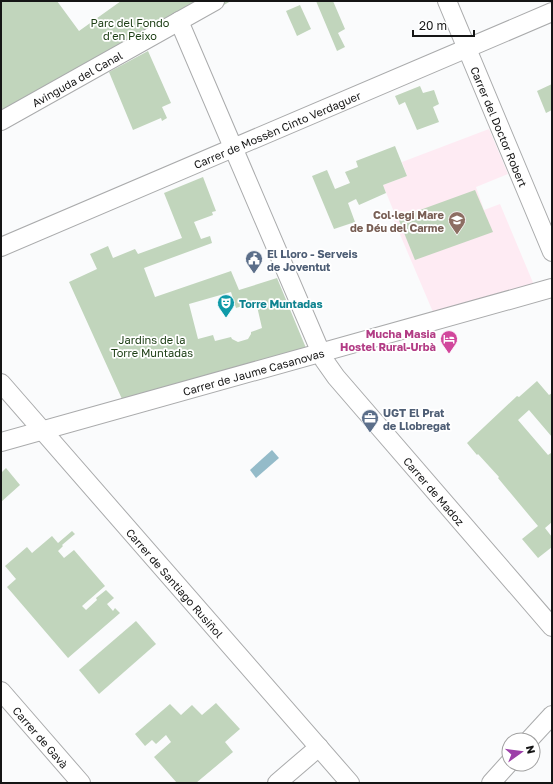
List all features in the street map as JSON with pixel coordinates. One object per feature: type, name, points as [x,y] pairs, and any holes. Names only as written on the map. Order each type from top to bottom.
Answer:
[{"type":"street","name":"Avinguda del Canal","points":[[1,121],[215,1]]},
{"type":"street","name":"Carrer del Doctor Robert","points":[[447,1],[552,252]]},
{"type":"street","name":"Carrer de Mossèn Cinto Verdaguer","points":[[1,247],[552,12]]},
{"type":"street","name":"Carrer de Madoz","points":[[179,21],[324,360],[336,377],[552,627]]},
{"type":"street","name":"Carrer de Jaume Casanovas","points":[[1,442],[552,288]]},
{"type":"street","name":"Carrer de Santiago Rusiñol","points":[[1,383],[350,783]]},
{"type":"street","name":"Carrer de Gavà","points":[[1,691],[81,783]]},
{"type":"street","points":[[536,732],[552,715]]},
{"type":"street","points":[[277,783],[319,747]]},
{"type":"street","points":[[491,783],[501,771]]},
{"type":"shaded area","name":"Col·legi Mare de Déu del Carme","points":[[489,129],[508,174],[476,187],[484,210],[500,204],[534,285],[433,312],[393,218],[396,217],[383,185],[407,176],[402,162]]},
{"type":"green space","name":"Parc del Fondo d'en Peixo","points":[[1,1],[57,1],[79,31],[121,1],[231,1],[1,130]]},
{"type":"green space","points":[[316,1],[333,1],[345,29],[338,33],[345,47],[337,51]]},
{"type":"green space","points":[[300,5],[311,29],[297,36],[286,11]]},
{"type":"green space","points":[[148,51],[171,103],[162,107],[167,118],[162,121],[161,118],[133,130],[109,72]]},
{"type":"green space","points":[[552,84],[552,110],[546,113],[537,91]]},
{"type":"green space","points":[[420,86],[423,93],[434,90],[439,104],[433,107],[439,122],[417,130],[405,102],[399,105],[395,96]]},
{"type":"green space","points":[[395,146],[407,176],[383,185],[386,193],[359,205],[356,199],[348,203],[355,222],[334,229],[312,176],[327,170],[335,189],[350,183],[345,172],[358,167],[356,161]]},
{"type":"green space","name":"Jardins de la Torre Muntadas","points":[[203,177],[216,211],[212,212],[213,215],[194,222],[201,239],[210,236],[212,243],[144,268],[155,297],[231,271],[239,290],[277,278],[306,348],[122,399],[69,282],[97,269],[90,254],[108,246],[113,258],[135,249],[138,254],[182,238],[164,193]],"holes":[[[231,292],[236,308],[256,302],[262,328],[251,332],[248,339],[238,342],[231,337],[215,341],[213,335],[198,339],[189,304]]]},
{"type":"green space","points":[[475,190],[493,232],[415,260],[398,218]]},
{"type":"green space","points":[[537,381],[549,395],[552,393],[552,437],[529,410],[518,420],[548,455],[551,453],[552,454],[552,522],[545,528],[552,537],[552,547],[538,558],[522,539],[538,526],[498,478],[499,477],[467,443],[517,396],[519,397]]},
{"type":"green space","points":[[6,468],[20,485],[1,502],[1,473]]},
{"type":"green space","points":[[72,531],[75,534],[62,545],[63,546],[58,551],[64,558],[74,550],[105,586],[82,606],[86,610],[97,600],[96,598],[106,590],[114,598],[107,604],[113,611],[115,608],[120,613],[68,658],[7,587],[16,579],[5,566],[27,547],[32,553],[52,536],[58,543]]},
{"type":"green space","points":[[136,621],[156,644],[99,694],[79,670]]},
{"type":"green space","points":[[216,703],[240,729],[225,742],[233,752],[196,783],[177,783],[154,757],[171,742],[166,735],[156,744],[152,740],[145,746],[135,734],[170,704],[181,715],[192,705],[202,715]]},
{"type":"water","points":[[272,450],[279,458],[256,478],[250,470]]},
{"type":"place","name":"Col·legi Mare de Déu del Carme","points":[[457,235]]},
{"type":"place","name":"El Lloro - Serveis de Joventut","points":[[254,274]]},
{"type":"place","name":"Torre Muntadas","points":[[226,318]]},
{"type":"place","name":"Mucha Masia Hostel Rural-Urbà","points":[[449,354]]},
{"type":"place","name":"UGT El Prat de Llobregat","points":[[370,433]]}]
